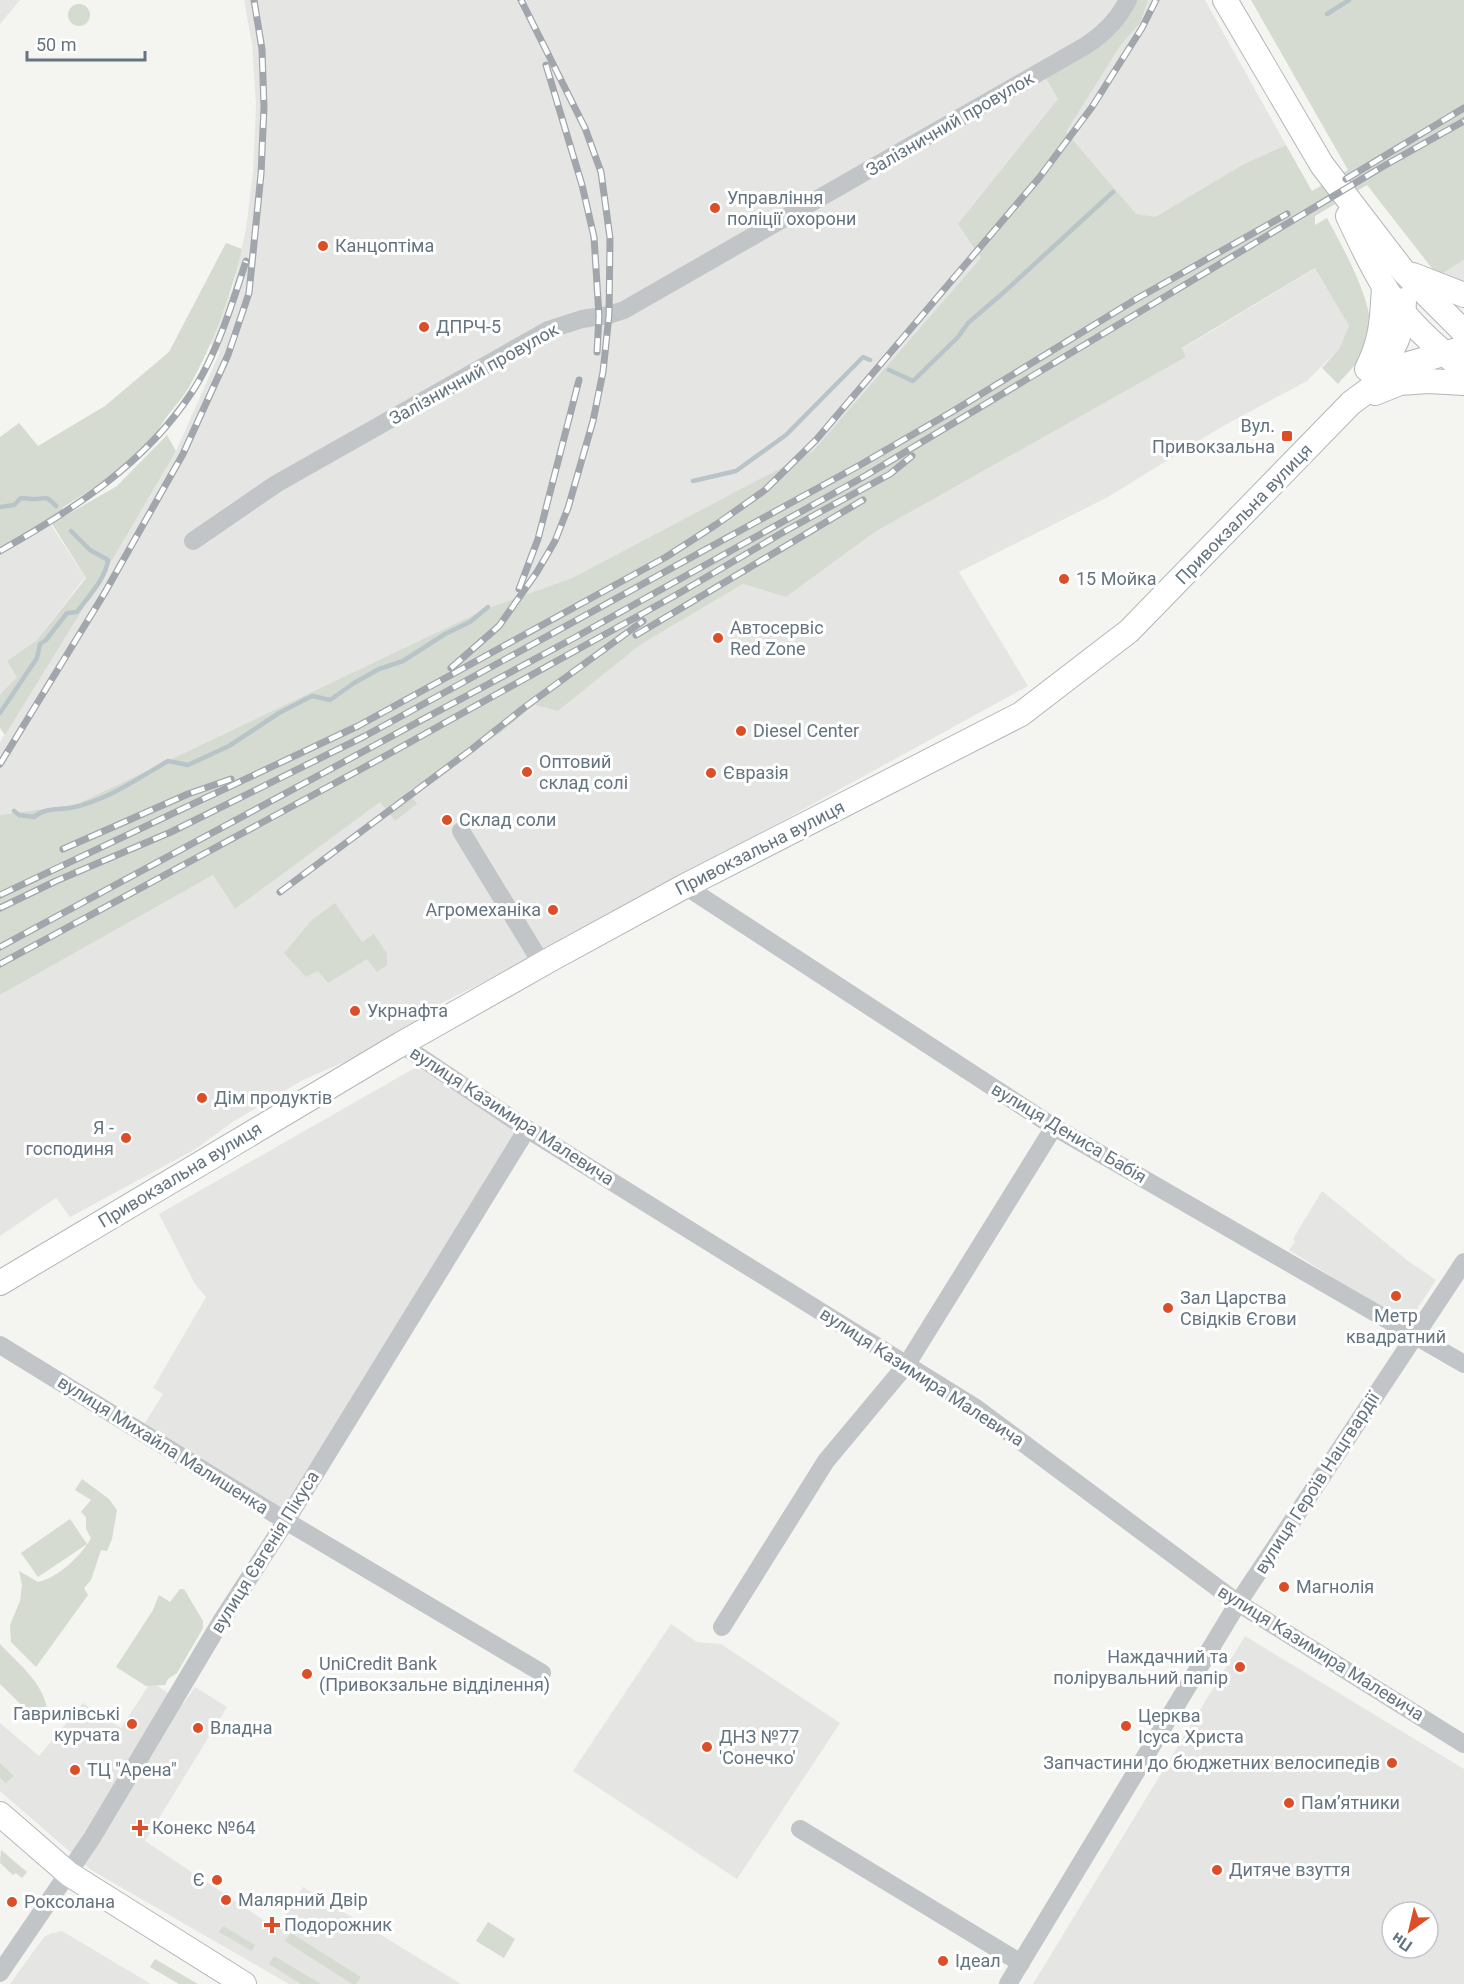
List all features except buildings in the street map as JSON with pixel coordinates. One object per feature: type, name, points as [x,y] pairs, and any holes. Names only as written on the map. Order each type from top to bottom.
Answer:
[{"type":"main road","points":[[1226,0],[1322,165],[1384,287],[1404,313],[1454,350],[1464,370]]},
{"type":"main road","points":[[1322,165],[1404,272],[1464,332]]},
{"type":"main road","points":[[1404,272],[1464,295]]},
{"type":"main road","points":[[1351,403],[1390,356],[1399,337],[1404,313],[1404,272]]},
{"type":"main road","points":[[1351,403],[1378,348],[1384,287]]},
{"type":"main road","name":"Привокзальна вулиця","points":[[0,1283],[401,1044],[542,964],[685,886],[1021,714],[1129,632],[1351,403],[1401,366],[1454,350]]},
{"type":"main road","points":[[1351,403],[1400,383],[1428,381],[1464,383]]},
{"type":"main road","points":[[0,1814],[69,1875],[244,1984]]},
{"type":"street","name":"Залізничний провулок","points":[[193,541],[276,484],[548,330],[582,319],[624,310],[1085,46],[1104,33],[1128,0]]},
{"type":"street","points":[[461,831],[542,964]]},
{"type":"street","name":"вулиця Дениса Бабія","points":[[685,886],[1054,1128],[1464,1364]]},
{"type":"street","name":"вулиця Казимира Малевича","points":[[401,1044],[527,1129],[975,1408],[1238,1604],[1464,1744]]},
{"type":"street","points":[[722,1627],[826,1461],[906,1364],[1054,1128]]},
{"type":"street","name":"вулиця Євгенія Пікуса","points":[[0,1973],[69,1875],[220,1623],[286,1521],[527,1129]]},
{"type":"street","name":"вулиця Героїв Нацгвардії","points":[[1008,1984],[1238,1604],[1464,1262]]},
{"type":"street","name":"вулиця Михайла Малишенка","points":[[0,1345],[286,1521],[542,1673]]},
{"type":"street","points":[[800,1829],[1021,1963]]},
{"type":"shaded area","points":[[0,0],[20,0],[0,24]]},
{"type":"shaded area","points":[[244,0],[1205,0],[1286,145],[1242,165],[1155,217],[1101,300],[572,578],[486,609],[77,804],[0,815],[0,742],[96,588],[176,451],[220,352],[210,344],[233,287],[246,229],[253,172],[256,105],[252,44]]},
{"type":"shaded area","points":[[1128,0],[1148,0],[1140,23],[1120,46],[1066,132],[1136,214],[1155,217],[1242,165],[1286,145],[1312,191],[1348,170],[1251,0],[1464,0],[1464,260],[1438,276],[1367,185],[1315,216],[1315,225],[1327,218],[1341,244],[1357,277],[1371,326],[1370,339],[1365,351],[1338,384],[1322,368],[1339,349],[1349,326],[1315,268],[1182,348],[1186,357],[875,532],[786,597],[743,584],[640,645],[558,711],[535,705],[499,734],[408,791],[417,804],[395,821],[380,802],[235,909],[213,875],[0,995],[0,815],[77,804],[486,609],[572,578],[813,451],[981,258],[958,224],[1058,99],[1042,71],[1085,46]]},
{"type":"shaded area","points":[[79,4],[87,7],[90,15],[87,23],[79,26],[71,23],[68,15],[71,7]]},
{"type":"shaded area","points":[[226,243],[242,249],[238,267],[213,337],[189,387],[157,433],[109,478],[62,508],[65,516],[117,486],[167,435],[176,451],[97,586],[5,735],[0,728],[0,695],[17,677],[7,661],[37,640],[86,578],[49,519],[0,548],[0,437],[19,423],[38,446],[105,406],[169,352]]},
{"type":"shaded area","points":[[1464,260],[1464,287],[1438,276]]},
{"type":"shaded area","points":[[1316,268],[1349,326],[1339,349],[1307,381],[1223,426],[1108,497],[959,572],[1028,686],[630,902],[551,948],[424,1012],[420,1021],[349,1067],[342,1063],[303,1080],[234,1121],[194,1150],[70,1217],[56,1198],[0,1236],[0,995],[213,875],[235,909],[380,801],[395,821],[408,791],[499,734],[536,705],[558,711],[640,645],[743,584],[786,597],[875,532],[1186,357],[1182,349]]},
{"type":"shaded area","points":[[49,522],[85,577],[37,640],[7,661],[21,682],[0,695],[0,550]]},
{"type":"shaded area","points":[[335,903],[362,942],[374,934],[387,954],[387,965],[377,972],[367,959],[328,983],[318,971],[306,977],[284,953],[313,919]]},
{"type":"shaded area","points":[[427,1061],[527,1129],[286,1521],[140,1431],[163,1394],[153,1388],[206,1297],[195,1284],[159,1214]]},
{"type":"shaded area","points":[[1322,1191],[1408,1261],[1436,1280],[1407,1324],[1289,1250],[1295,1242],[1293,1239]]},
{"type":"shaded area","points":[[82,1479],[109,1499],[117,1510],[112,1539],[107,1551],[101,1550],[91,1580],[84,1588],[88,1595],[36,1667],[11,1642],[10,1625],[20,1601],[22,1585],[19,1571],[38,1582],[54,1576],[69,1565],[87,1545],[91,1538],[86,1529],[86,1517],[81,1512],[91,1500],[75,1490]]},
{"type":"shaded area","points":[[70,1519],[87,1544],[38,1577],[21,1553]]},
{"type":"shaded area","points":[[180,1589],[184,1589],[203,1621],[203,1628],[177,1673],[168,1679],[165,1685],[146,1686],[116,1667],[153,1610],[159,1595],[170,1602]]},
{"type":"shaded area","name":"ДНЗ №77 'Сонечко'","points":[[671,1624],[697,1642],[721,1644],[840,1723],[737,1879],[573,1771]]},
{"type":"shaded area","points":[[1245,1636],[1464,1769],[1464,1984],[1033,1984]]},
{"type":"shaded area","points":[[0,1644],[30,1676],[42,1694],[47,1714],[39,1722],[0,1684]]},
{"type":"shaded area","points":[[151,1682],[184,1703],[195,1687],[227,1707],[145,1841],[277,1929],[303,1887],[461,1984],[289,1984],[91,1870],[0,1791],[0,1723],[39,1756],[83,1703],[121,1728]]},
{"type":"shaded area","points":[[0,1763],[14,1776],[6,1783],[0,1778]]},
{"type":"shaded area","points":[[1,1850],[27,1872],[22,1878],[16,1873],[13,1875],[0,1863]]},
{"type":"shaded area","points":[[488,1922],[515,1939],[504,1958],[476,1941]]},
{"type":"shaded area","points":[[223,1926],[255,1945],[252,1951],[219,1932]]},
{"type":"shaded area","points":[[62,1931],[151,1984],[10,1984],[44,1937]]},
{"type":"shaded area","points":[[291,1933],[361,1977],[356,1984],[352,1984],[285,1941]]},
{"type":"shaded area","points":[[274,1956],[321,1984],[301,1984],[269,1964]]},
{"type":"shaded area","points":[[155,1959],[198,1984],[179,1984],[150,1967]]},
{"type":"waterway","points":[[1327,14],[1349,0]]},
{"type":"waterway","points":[[889,370],[913,381],[958,337],[968,323],[1113,192]]},
{"type":"waterway","points":[[693,481],[736,471],[786,435],[863,357],[870,360]]},
{"type":"waterway","points":[[0,507],[14,505],[21,498],[47,498],[56,506]]},
{"type":"waterway","points":[[0,713],[37,658],[40,644],[46,640],[67,613],[77,612],[96,587],[107,567],[108,560],[90,550],[71,531]]},
{"type":"waterway","points":[[14,811],[19,815],[34,817],[46,811],[83,805],[121,789],[168,761],[188,765],[229,746],[279,713],[312,696],[330,700],[379,669],[403,661],[445,634],[470,622],[488,607]]},
{"type":"railway","points":[[0,764],[104,594],[183,454],[228,355],[249,293],[261,174],[264,107],[262,49],[254,0]]},
{"type":"railway","points":[[451,668],[499,626],[537,572],[555,541],[568,508],[593,421],[603,372],[609,315],[610,238],[601,172],[585,128],[521,0]]},
{"type":"railway","points":[[0,895],[358,726],[666,557],[765,490],[816,440],[1039,178],[1092,107],[1142,28],[1156,0]]},
{"type":"railway","points":[[546,65],[582,185],[594,237],[599,316],[597,352]]},
{"type":"railway","points":[[1346,179],[1464,108]]},
{"type":"railway","points":[[0,947],[574,638],[865,476],[1382,167],[1464,121]]},
{"type":"railway","points":[[0,908],[56,881],[171,832],[365,736],[860,465],[1138,298],[1287,214]]},
{"type":"railway","points":[[0,551],[55,519],[106,483],[153,441],[173,418],[192,392],[209,362],[246,261]]},
{"type":"railway","points":[[519,589],[538,539],[579,380]]},
{"type":"railway","points":[[0,964],[376,761],[676,595],[787,530],[890,474],[912,456]]},
{"type":"railway","points":[[636,635],[863,500]]},
{"type":"railway","points":[[280,892],[643,621]]},
{"type":"railway","points":[[63,849],[188,794],[231,779]]},
{"type":"place","name":"Управління поліції охорони","points":[[715,208]]},
{"type":"place","name":"Канцоптіма","points":[[323,246]]},
{"type":"place","name":"ДПРЧ-5","points":[[424,327]]},
{"type":"place","name":"Вул. Привокзальна","points":[[1287,436]]},
{"type":"place","name":"15 Мойка","points":[[1064,579]]},
{"type":"place","name":"Автосервіс Red Zone","points":[[718,638]]},
{"type":"place","name":"Diesel Center","points":[[741,731]]},
{"type":"place","name":"Оптовий склад солі","points":[[527,772]]},
{"type":"place","name":"Євразія","points":[[711,773]]},
{"type":"place","name":"Склад соли","points":[[447,820]]},
{"type":"place","name":"Агромеханіка","points":[[553,910]]},
{"type":"place","name":"Укрнафта","points":[[355,1011]]},
{"type":"place","name":"Дім продуктів","points":[[202,1098]]},
{"type":"place","name":"Я - господиня","points":[[126,1138]]},
{"type":"place","name":"Метр квадратний","points":[[1396,1296]]},
{"type":"place","name":"Зал Царства Свідків Єгови","points":[[1168,1308]]},
{"type":"place","name":"Магнолія","points":[[1284,1587]]},
{"type":"place","name":"Наждачний та полірувальний папір","points":[[1240,1667]]},
{"type":"place","name":"UniCredit Bank (Привокзальне відділення)","points":[[307,1674]]},
{"type":"place","name":"Гаврилівські курчата","points":[[132,1724]]},
{"type":"place","name":"Церква Ісуса Христа","points":[[1126,1726]]},
{"type":"place","name":"Владна","points":[[198,1728]]},
{"type":"place","name":"ДНЗ №77 'Сонечко'","points":[[707,1747]]},
{"type":"place","name":"Запчастини до бюджетних велосипедів","points":[[1392,1763]]},
{"type":"place","name":"ТЦ \"Арена\"","points":[[75,1770]]},
{"type":"place","name":"Памʼятники","points":[[1289,1803]]},
{"type":"place","name":"Конекс №64","points":[[140,1828]]},
{"type":"place","name":"Дитяче взуття","points":[[1217,1870]]},
{"type":"place","name":"Є","points":[[217,1880]]},
{"type":"place","name":"Малярний Двір","points":[[226,1900]]},
{"type":"place","name":"Роксолана","points":[[12,1902]]},
{"type":"place","name":"Подорожник","points":[[272,1925]]},
{"type":"place","name":"Ідеал","points":[[943,1961]]}]
